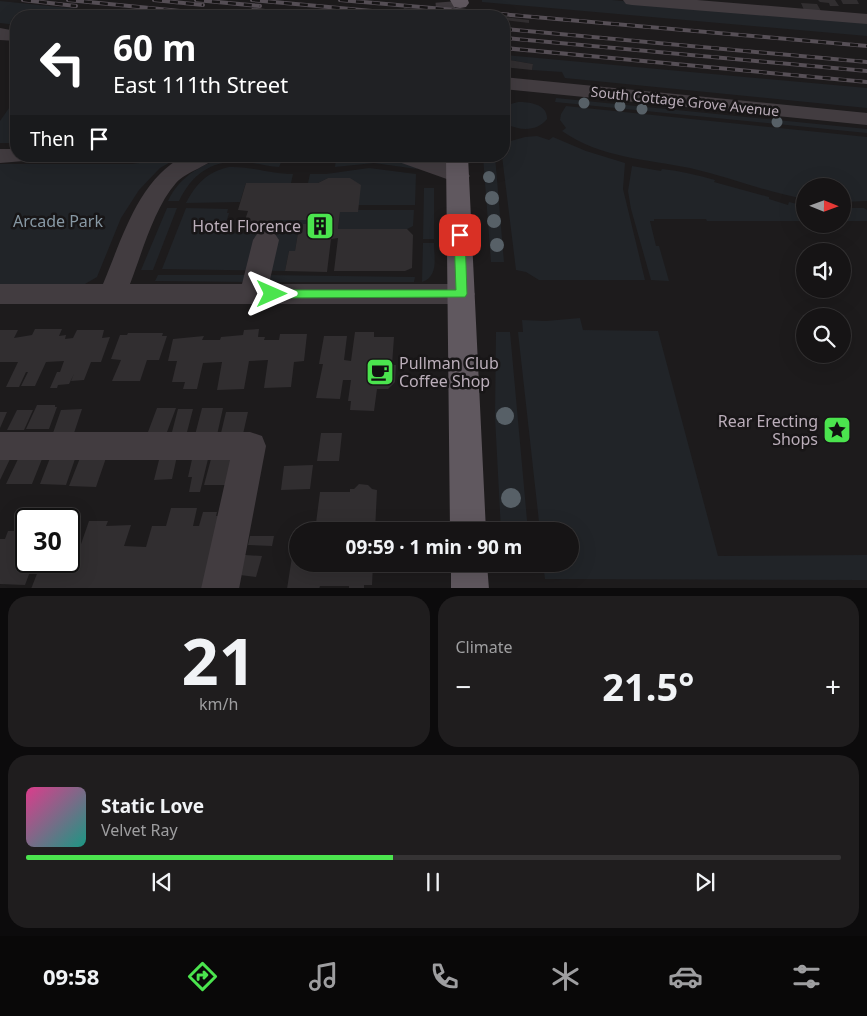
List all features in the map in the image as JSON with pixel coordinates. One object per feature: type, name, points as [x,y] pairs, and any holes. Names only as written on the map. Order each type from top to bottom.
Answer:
[{"type":"main road","points":[[457,166],[468,522]]},
{"type":"main road","points":[[469,572],[470,588]]},
{"type":"street","points":[[632,0],[867,20]]},
{"type":"street","name":"South Cottage Grove Avenue","points":[[510,84],[867,119]]},
{"type":"street","points":[[112,294],[153,196],[172,173],[191,162]]},
{"type":"street","points":[[424,162],[457,166]]},
{"type":"street","points":[[254,294],[266,240]]},
{"type":"street","points":[[0,294],[461,294]]},
{"type":"street","points":[[0,446],[250,446],[220,588]]},
{"type":"green space","points":[[482,0],[612,0],[867,23],[867,36],[482,2]]},
{"type":"green space","points":[[0,1],[88,10],[10,10],[10,24],[0,23]]},
{"type":"green space","points":[[510,56],[867,88],[867,108],[565,78],[562,72],[532,70],[533,64],[510,60]]},
{"type":"green space","points":[[556,98],[867,129],[867,133],[555,102]]},
{"type":"green space","points":[[518,102],[532,103],[544,110],[547,119],[537,127],[532,128],[520,129],[510,125],[510,104]]},
{"type":"green space","points":[[566,106],[867,137],[867,201],[851,202],[851,178],[796,178],[796,197],[690,168],[608,152],[592,147],[562,131],[566,128],[560,120]]},
{"type":"green space","points":[[10,107],[10,143],[0,143],[0,121]]},
{"type":"green space","points":[[537,136],[549,140],[553,137],[586,151],[625,163],[623,189],[645,280],[539,280],[526,272],[516,270],[503,162],[510,162],[510,141]]},
{"type":"green space","name":"Arcade Park","points":[[170,162],[160,168],[139,190],[121,218],[97,277],[85,284],[0,284],[0,164],[132,164]]},
{"type":"green space","points":[[212,162],[228,162],[208,168],[200,174],[185,190],[179,201],[168,201],[186,177]]},
{"type":"green space","points":[[239,162],[281,162],[279,167]]},
{"type":"green space","points":[[336,162],[409,162],[417,165],[417,169],[374,163],[335,167]]},
{"type":"green space","points":[[483,162],[496,162],[504,262],[491,262]]},
{"type":"green space","points":[[632,166],[661,171],[662,169],[669,170],[715,180],[714,182],[769,197],[769,199],[788,205],[789,202],[796,204],[796,221],[654,219],[654,221],[650,221],[656,246],[659,246],[669,281],[651,280],[631,209],[628,191]]},
{"type":"green space","points":[[229,167],[293,174],[291,183],[246,183],[240,202],[186,203],[203,180],[214,172]]},
{"type":"green space","points":[[369,168],[416,174],[415,205],[358,205],[350,178],[328,178],[318,183],[308,183],[310,174],[326,174]]},
{"type":"green space","points":[[424,188],[434,188],[434,239],[423,239]]},
{"type":"green space","points":[[167,208],[177,208],[153,270],[141,270]]},
{"type":"green space","points":[[186,208],[228,209],[227,213],[229,213],[223,233],[274,234],[276,225],[259,225],[272,223],[273,220],[314,220],[314,224],[303,224],[302,233],[298,233],[295,251],[289,251],[285,271],[162,269]]},
{"type":"green space","points":[[851,208],[864,208],[867,210],[867,221],[851,221]]},
{"type":"green space","points":[[358,210],[414,210],[413,226],[407,229],[338,229],[340,212]]},
{"type":"green space","points":[[423,243],[434,243],[435,260],[431,275],[422,282]]},
{"type":"green space","points":[[158,275],[251,275],[250,282],[155,281]]},
{"type":"green space","points":[[263,275],[415,277],[414,282],[261,282]]},
{"type":"green space","points":[[580,318],[583,330],[658,331],[718,556],[867,555],[867,580],[545,579],[544,572],[579,572],[579,522],[539,522],[518,332],[523,332],[522,320],[546,321]]},
{"type":"green space","points":[[496,332],[510,332],[527,522],[501,522],[495,417]]},
{"type":"building","points":[[818,0],[835,0],[839,6],[830,6],[829,3]]},
{"type":"building","points":[[841,0],[857,0],[859,4],[843,4]]},
{"type":"building","points":[[801,3],[817,4],[821,11],[804,10]]},
{"type":"building","points":[[404,8],[428,10],[403,10]]},
{"type":"building","points":[[510,18],[529,20],[529,23],[510,21]]},
{"type":"building","points":[[510,60],[533,64],[532,70],[510,68]]},
{"type":"building","name":"Hotel Florence","points":[[328,178],[350,178],[361,185],[358,212],[340,212],[338,229],[407,229],[413,235],[412,268],[405,271],[334,271],[338,238],[331,239],[327,272],[285,271],[289,251],[295,251],[298,233],[302,233],[303,224],[314,224],[314,220],[273,220],[272,223],[244,223],[248,211],[238,210],[246,183],[318,183]]},
{"type":"building","points":[[35,329],[62,329],[59,336],[66,335],[65,339],[73,338],[77,330],[104,330],[102,338],[110,337],[101,362],[91,362],[84,380],[71,381],[74,374],[69,384],[50,388],[57,372],[60,372],[64,361],[46,362],[35,386],[21,386],[28,372],[26,372],[19,387],[6,387],[18,362],[0,362],[0,330],[18,330],[14,338],[32,335]]},
{"type":"building","points":[[259,329],[258,337],[265,337],[264,340],[279,340],[280,334],[307,334],[304,361],[294,362],[291,387],[264,388],[268,360],[249,361],[244,389],[217,390],[222,362],[203,363],[197,389],[183,389],[185,382],[172,382],[177,361],[168,361],[173,339],[204,336],[202,340],[220,340],[221,337],[243,335],[244,330]]},
{"type":"building","points":[[355,332],[374,332],[374,337],[394,337],[392,365],[396,365],[395,382],[388,389],[377,389],[374,411],[350,410],[351,401],[348,401],[351,380],[343,380],[340,399],[316,398],[323,364],[319,364],[324,336],[347,336],[344,360],[351,361]]},
{"type":"building","points":[[128,333],[163,333],[162,336],[167,336],[159,360],[147,360],[140,381],[112,381],[121,360],[111,359],[120,335],[127,335]]},
{"type":"building","points":[[37,405],[55,405],[57,407],[49,429],[26,429]]},
{"type":"building","points":[[157,408],[176,408],[167,432],[148,432]]},
{"type":"building","points":[[202,408],[223,408],[217,435],[195,435]]},
{"type":"building","points":[[82,409],[74,433],[53,433],[61,410]]},
{"type":"building","points":[[178,409],[193,409],[187,432],[172,432]]},
{"type":"building","points":[[17,410],[33,410],[24,430],[7,430]]},
{"type":"building","points":[[0,412],[7,412],[0,428]]},
{"type":"building","points":[[226,412],[248,412],[243,434],[221,433]]},
{"type":"building","points":[[321,433],[342,433],[339,461],[317,461]]},
{"type":"building","points":[[193,455],[209,455],[200,492],[189,492],[192,477],[188,477]]},
{"type":"building","points":[[160,456],[177,456],[172,479],[154,480]]},
{"type":"building","points":[[50,458],[75,459],[66,485],[40,484]]},
{"type":"building","points":[[80,458],[106,458],[96,487],[69,486]]},
{"type":"building","points":[[0,459],[10,459],[0,480]]},
{"type":"building","points":[[18,459],[42,459],[32,484],[6,484]]},
{"type":"building","points":[[211,459],[232,459],[226,485],[204,485]]},
{"type":"building","points":[[313,465],[310,489],[281,490],[284,466]]},
{"type":"building","points":[[359,484],[368,485],[372,489],[377,490],[375,522],[316,522],[320,492],[350,492],[350,489],[354,489]]},
{"type":"building","points":[[171,508],[197,508],[193,526],[199,526],[203,512],[217,512],[216,516],[223,516],[211,588],[31,588],[37,573],[80,573],[80,547],[89,521],[108,521],[106,526],[131,525],[124,546],[146,547],[152,526],[166,526]]},
{"type":"building","points":[[15,528],[15,573],[30,573],[25,585],[0,584],[0,539],[5,539],[8,531],[14,531]]},
{"type":"building","points":[[250,536],[274,536],[272,546],[248,545]]},
{"type":"building","points":[[245,555],[262,556],[256,577],[240,575]]},
{"type":"building","points":[[290,572],[373,572],[372,585],[364,585],[364,588],[320,586],[319,588],[287,588]]},
{"type":"tunnel","points":[[445,2],[446,10]]},
{"type":"railway","points":[[23,0],[76,6]]},
{"type":"railway","points":[[68,0],[170,10]]},
{"type":"railway","points":[[154,0],[203,5]]},
{"type":"railway","points":[[196,0],[260,6]]},
{"type":"railway","points":[[252,0],[361,10]]},
{"type":"railway","points":[[340,0],[455,10]]},
{"type":"railway","points":[[510,15],[867,46]]},
{"type":"railway","points":[[510,30],[867,62]]},
{"type":"railway","points":[[510,39],[867,71]]},
{"type":"railway","points":[[510,49],[867,82]]},
{"type":"place","name":"Hotel Florence","points":[[320,226]]},
{"type":"place","name":"Pullman Club Coffee Shop","points":[[380,372]]},
{"type":"place","name":"Rear Erecting Shops","points":[[837,430]]},
{"type":"route","points":[[272,294],[461,294],[460,235]]}]
